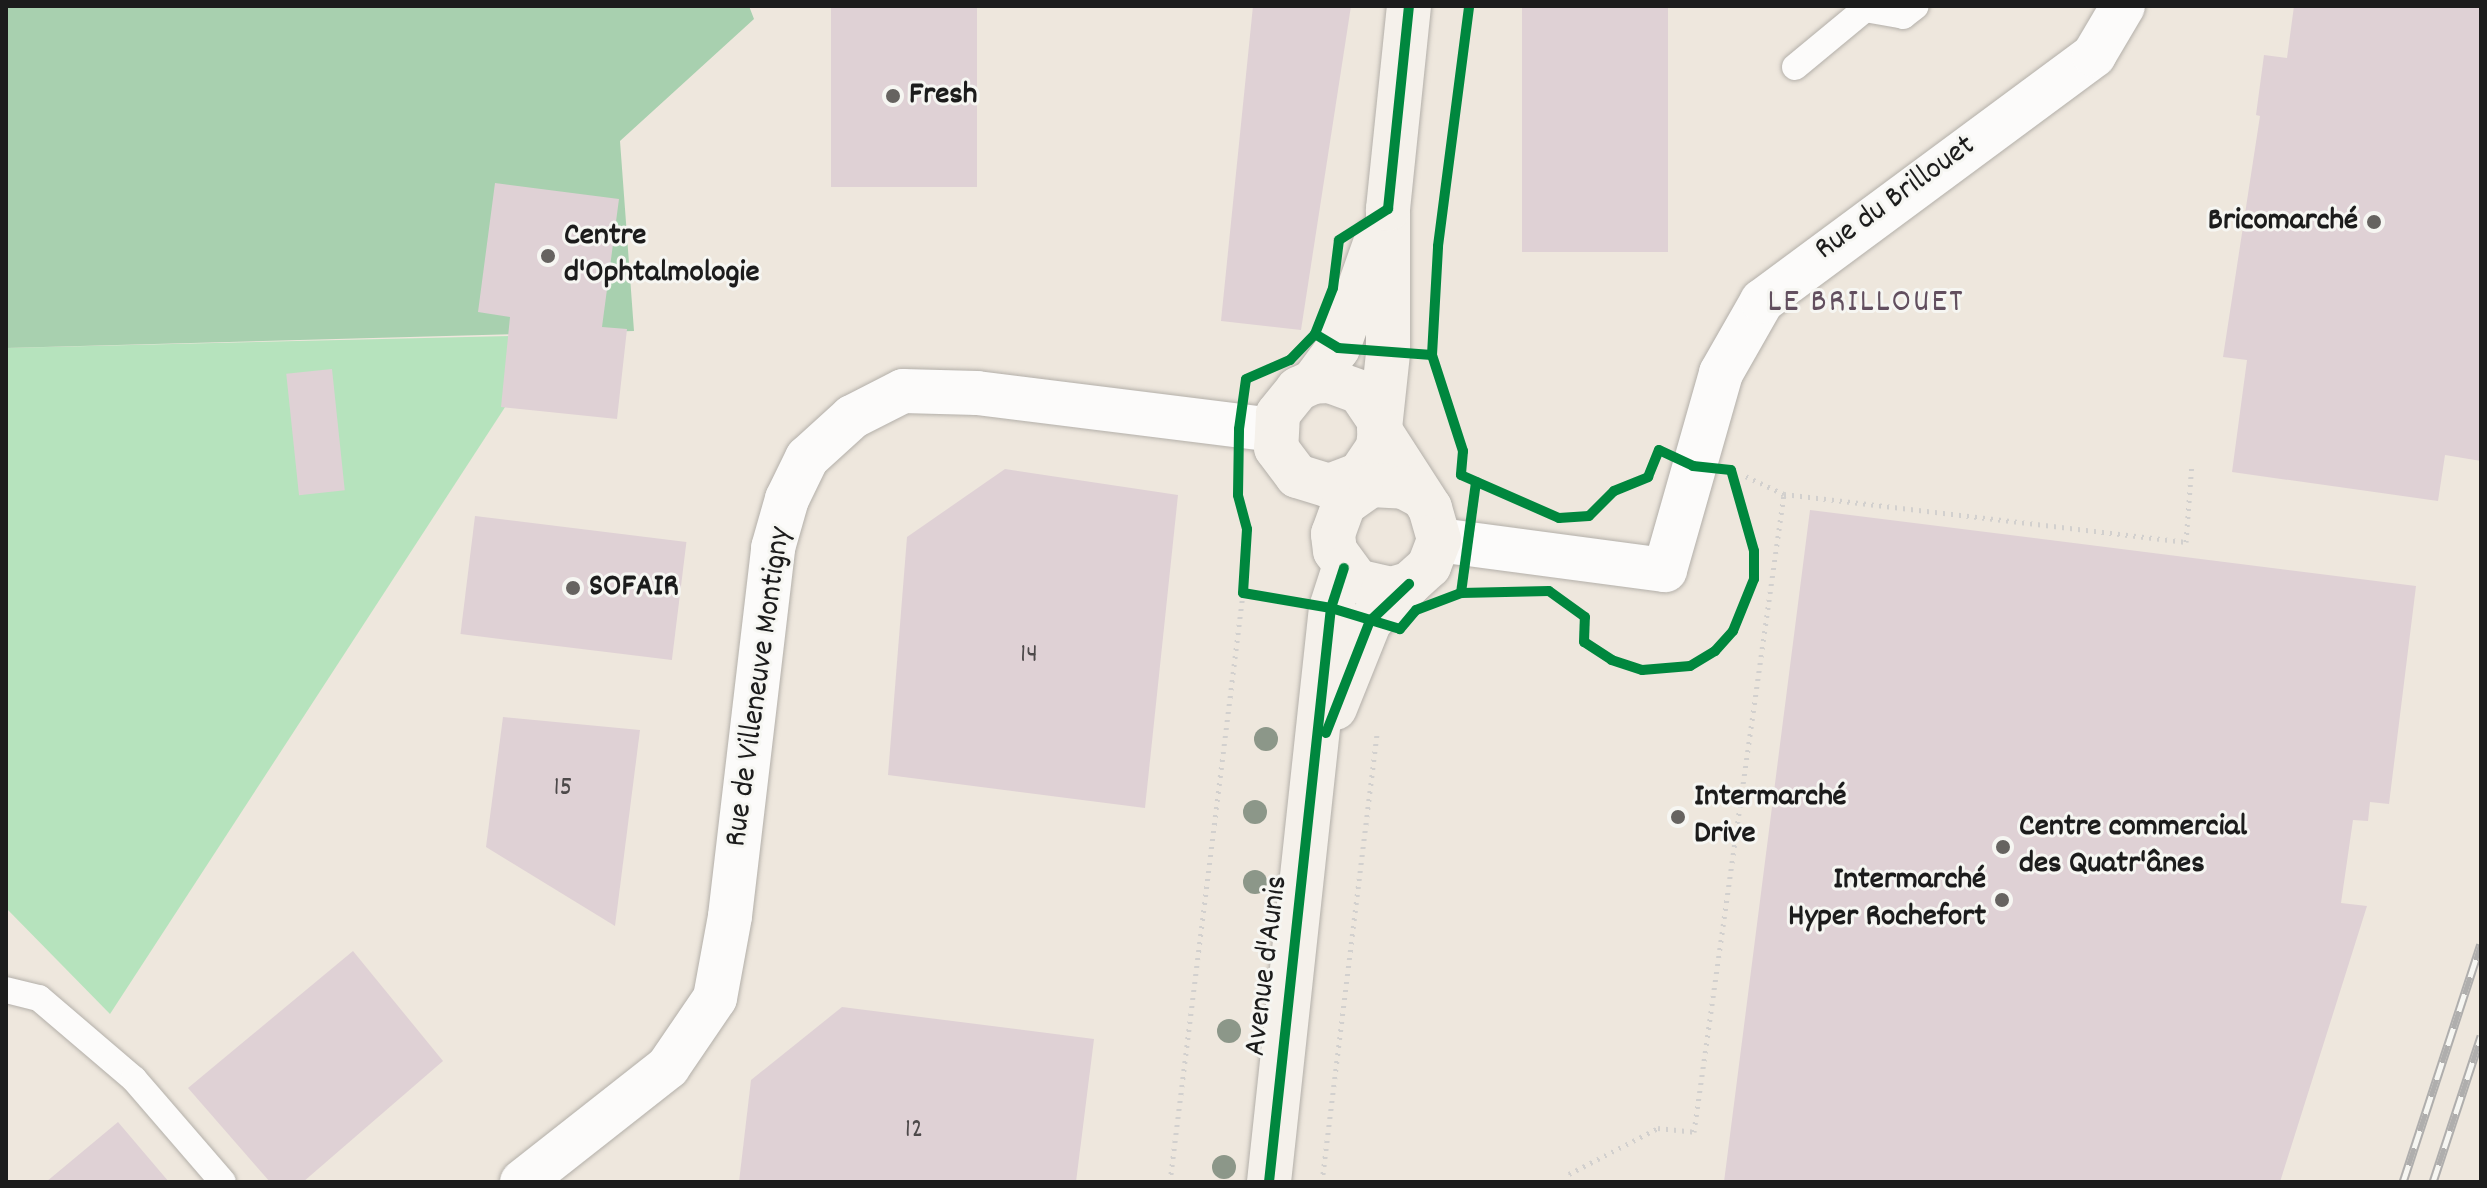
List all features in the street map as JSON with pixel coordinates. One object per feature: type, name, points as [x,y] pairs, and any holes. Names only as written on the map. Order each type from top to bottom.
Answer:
[{"type":"main road","points":[[1297,476],[1329,486],[1346,482],[1371,462],[1388,353],[1388,209],[1409,6]]},
{"type":"main road","points":[[1388,209],[1338,348],[1313,382],[1286,400],[1274,430],[1284,464],[1297,476],[1339,560],[1373,588],[1409,584]]},
{"type":"main road","points":[[1313,382],[1330,381],[1360,392],[1437,523],[1439,540]]},
{"type":"main road","name":"Avenue d'Aunis","points":[[1269,1182],[1318,755],[1331,608],[1339,560],[1336,519],[1356,493],[1388,484],[1419,495]]},
{"type":"main road","name":"Avenue d'Aunis","points":[[1318,755],[1370,621],[1429,566],[1439,540]]},
{"type":"street","name":"Rue du Brillouet","points":[[1439,540],[1665,570],[1721,373],[1762,301],[2094,55],[2123,6]]},
{"type":"street","name":"Rue de Villeneuve Montigny","points":[[522,1182],[668,1067],[715,998],[730,916],[773,548],[787,499],[807,458],[852,417],[903,391],[977,393],[1274,430]]},
{"type":"lane","points":[[1795,67],[1865,9],[1903,16],[1916,6]]},
{"type":"lane","points":[[6,990],[39,998],[134,1079],[223,1182]]},
{"type":"path","points":[[1731,470],[1784,494],[2186,542],[2192,463]]},
{"type":"path","points":[[1731,470],[1735,484]]},
{"type":"path","points":[[1568,1182],[1569,1174],[1658,1128],[1694,1132],[1784,494]]},
{"type":"path","points":[[1170,1182],[1244,581]]},
{"type":"path","points":[[1243,593],[1258,596]]},
{"type":"path","points":[[1322,1182],[1377,731]]},
{"type":"green space","points":[[6,6],[749,6],[754,19],[620,141],[634,331],[6,348]]},
{"type":"green space","points":[[552,335],[110,1014],[6,908],[6,348]]},
{"type":"building","name":"Fresh","points":[[831,6],[977,6],[977,187],[831,187]]},
{"type":"building","points":[[1253,6],[1351,6],[1301,330],[1221,321]]},
{"type":"building","points":[[1522,6],[1668,6],[1668,252],[1522,252]]},
{"type":"building","name":"Bricomarché","points":[[2294,6],[2481,6],[2481,461],[2445,455],[2438,501],[2232,472],[2247,360],[2223,357],[2260,116],[2256,115],[2264,55],[2287,58]]},
{"type":"building","name":"Centre d'Ophtalmologie","points":[[495,183],[619,199],[602,327],[627,329],[617,419],[501,407],[510,317],[478,312]]},
{"type":"building","points":[[332,369],[345,490],[299,495],[286,374]]},
{"type":"building","points":[[1005,469],[1178,495],[1145,808],[888,775],[907,537]]},
{"type":"building","name":"Centre commercial des Quatr'ânes","points":[[1810,510],[2416,586],[2389,804],[2370,802],[2368,821],[2353,820],[2341,903],[2367,906],[2280,1182],[1724,1182]]},
{"type":"building","name":"SOFAIR","points":[[475,516],[686,542],[672,660],[460,634]]},
{"type":"building","points":[[503,717],[640,730],[615,926],[486,847]]},
{"type":"building","points":[[353,951],[443,1061],[303,1182],[270,1182],[188,1088]]},
{"type":"building","points":[[842,1007],[1094,1039],[1076,1182],[739,1182],[751,1080]]},
{"type":"building","points":[[118,1122],[169,1182],[46,1182]]},
{"type":"railway","points":[[2403,1182],[2481,944]]},
{"type":"railway","points":[[2433,1182],[2481,1036]]},
{"type":"cycle path","points":[[1315,334],[1333,288],[1339,240],[1388,209],[1409,6]]},
{"type":"cycle path","points":[[1432,355],[1438,246],[1469,6]]},
{"type":"cycle path","points":[[1315,334],[1338,348],[1432,355],[1463,451],[1461,475],[1559,518],[1589,516],[1614,491],[1648,477],[1659,450],[1693,466],[1731,470],[1754,551],[1754,579],[1733,631],[1715,651],[1690,666],[1642,670],[1612,660],[1584,642],[1585,617],[1549,591],[1461,593],[1416,610],[1400,629],[1331,608],[1243,593],[1247,529],[1238,495],[1239,429],[1246,379],[1290,360],[1315,334]]},
{"type":"cycle path","points":[[1461,593],[1476,482]]},
{"type":"cycle path","points":[[1269,1182],[1331,608],[1344,568]]},
{"type":"cycle path","points":[[1326,733],[1370,621],[1409,584]]},
{"type":"place","name":"Fresh","points":[[893,96]]},
{"type":"place","name":"Bricomarché","points":[[2374,222]]},
{"type":"place","name":"Centre d'Ophtalmologie","points":[[548,256]]},
{"type":"place","name":"SOFAIR","points":[[573,588]]},
{"type":"place","name":"Intermarché Drive","points":[[1678,817]]},
{"type":"place","name":"Centre commercial des Quatr'ânes","points":[[2003,847]]},
{"type":"place","name":"Intermarché Hyper Rochefort","points":[[2002,900]]},
{"type":"district","name":"LE BRILLOUET","points":[[1866,304]]}]
